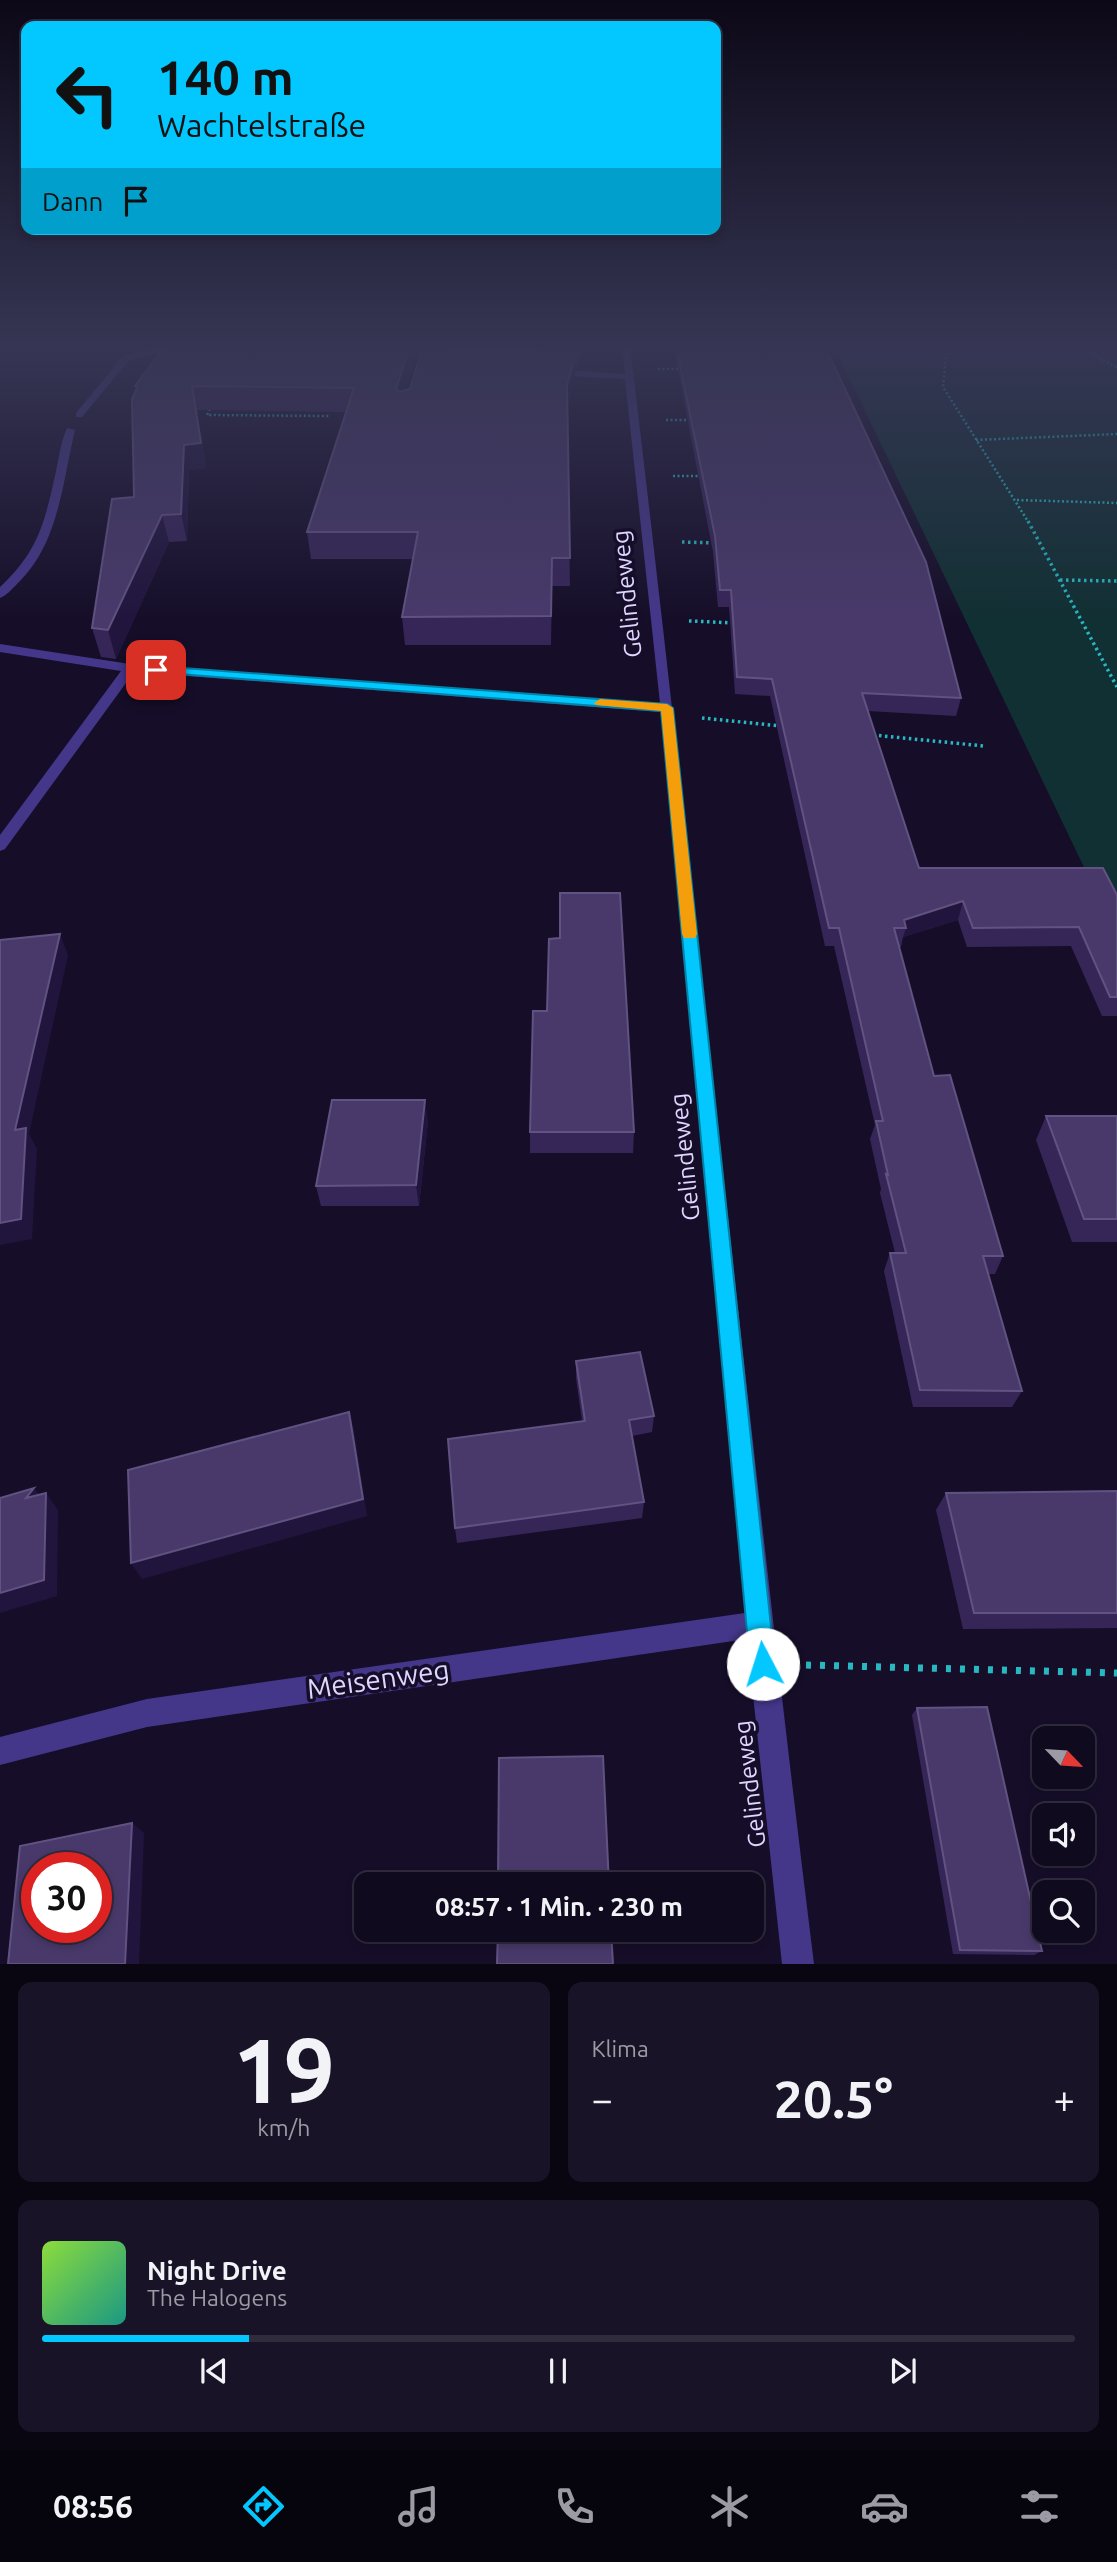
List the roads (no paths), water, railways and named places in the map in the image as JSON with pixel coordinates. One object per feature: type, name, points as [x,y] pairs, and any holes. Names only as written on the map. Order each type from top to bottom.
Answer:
[{"type":"street","points":[[0,594],[33,559],[48,525],[68,438]]},
{"type":"street","name":"Gelindeweg","points":[[636,438],[667,711],[763,1664],[798,1964]]},
{"type":"street","points":[[0,648],[130,668],[667,711]]},
{"type":"street","points":[[0,846],[130,668]]},
{"type":"street","name":"Meisenweg","points":[[0,1751],[147,1713],[759,1624]]}]
